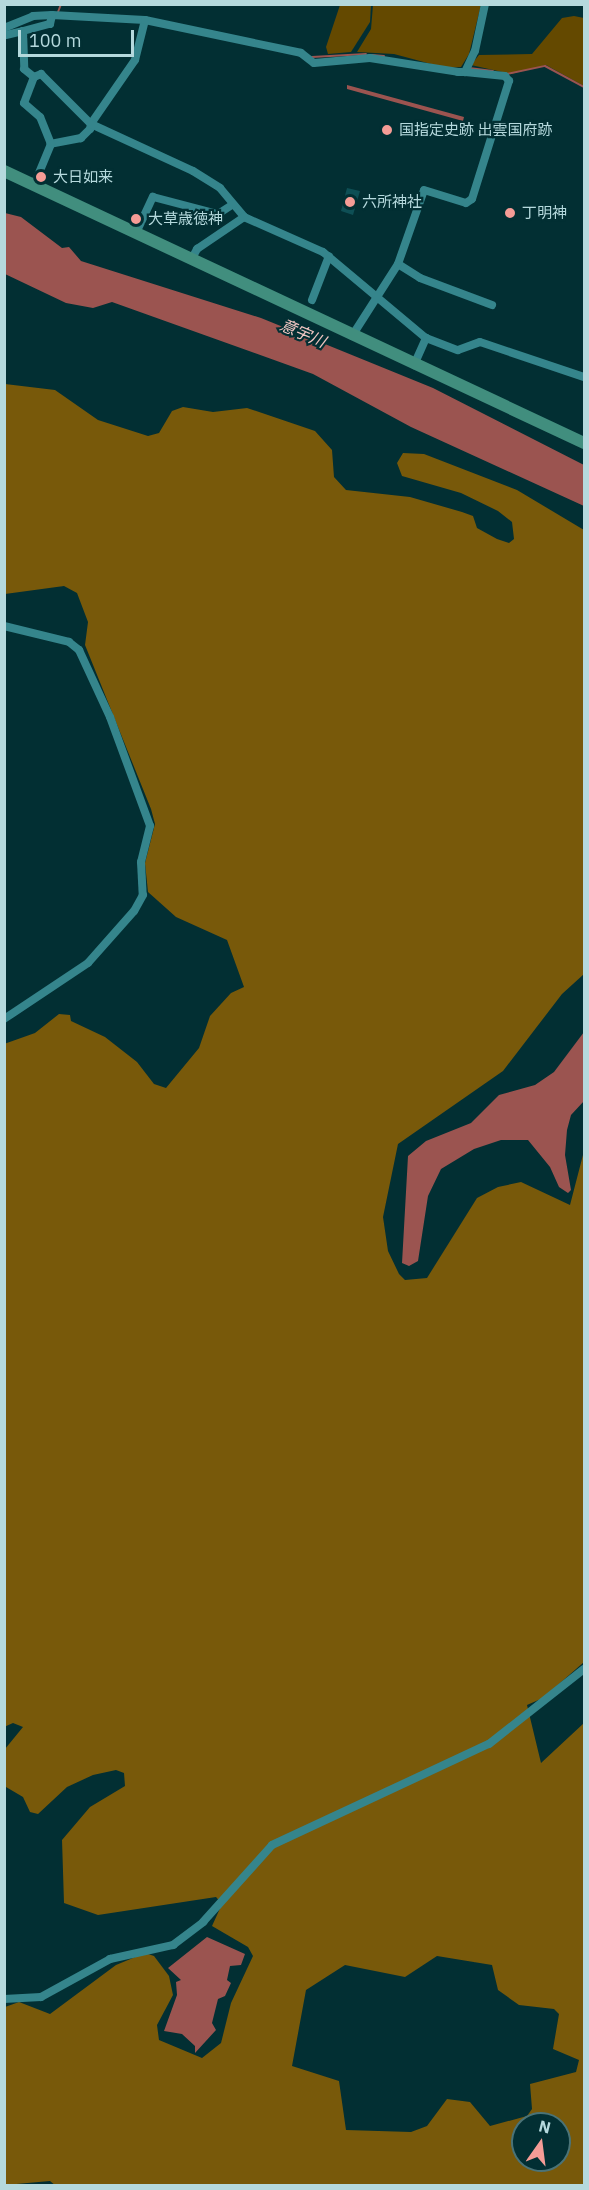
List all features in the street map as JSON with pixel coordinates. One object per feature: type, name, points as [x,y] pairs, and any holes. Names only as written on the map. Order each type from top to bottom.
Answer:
[{"type":"street","points":[[465,72],[475,51],[485,4]]},
{"type":"street","points":[[5,31],[23,31],[50,24],[52,15]]},
{"type":"street","points":[[5,31],[33,16],[146,20],[301,53],[314,63],[370,58],[465,72],[497,74],[509,81],[472,200],[466,203],[424,190],[398,264],[352,336]]},
{"type":"street","points":[[51,144],[81,138],[135,60],[146,20]]},
{"type":"street","points":[[23,31],[24,69],[34,77]]},
{"type":"street","points":[[34,185],[51,144],[40,117],[24,103],[34,77],[41,74],[60,88],[91,124],[193,171],[220,188],[232,206],[244,218],[329,256],[426,338],[458,350],[480,342],[585,377]]},
{"type":"street","points":[[4,171],[352,336],[585,443]]},
{"type":"street","points":[[135,233],[153,197],[218,214],[232,206]]},
{"type":"street","points":[[191,260],[198,249],[244,218]]},
{"type":"street","points":[[312,300],[329,256]]},
{"type":"street","points":[[398,264],[420,278],[492,305]]},
{"type":"street","points":[[414,365],[426,338]]},
{"type":"street","points":[[4,626],[69,642],[78,650],[110,717],[150,826],[141,862],[143,895],[134,911],[88,963],[4,1019]]},
{"type":"street","points":[[4,1999],[41,1997],[110,1959],[173,1946],[203,1922],[272,1845],[474,1753],[585,1669]]},
{"type":"shaded area","points":[[340,5],[371,5],[370,22],[351,52],[328,54],[326,47]]},
{"type":"shaded area","points":[[373,5],[481,5],[469,54],[461,67],[446,68],[394,54],[357,52],[371,29]]},
{"type":"shaded area","points":[[574,16],[584,18],[584,86],[546,65],[511,74],[471,65],[479,55],[532,54],[562,18]]},
{"type":"shaded area","points":[[347,85],[464,117],[463,121],[347,89]]},
{"type":"shaded area","points":[[5,213],[21,217],[62,248],[69,247],[81,261],[261,318],[433,388],[584,465],[584,506],[411,427],[313,374],[112,302],[93,308],[66,303],[5,274]]},
{"type":"shaded area","points":[[5,384],[55,390],[98,420],[148,436],[159,433],[172,411],[183,407],[213,412],[247,408],[315,431],[332,450],[334,477],[346,490],[410,497],[462,512],[473,516],[477,528],[497,539],[509,543],[514,539],[512,522],[498,511],[461,493],[402,476],[397,463],[403,453],[424,454],[517,490],[584,530],[584,974],[562,994],[503,1071],[398,1144],[383,1217],[388,1251],[399,1274],[405,1280],[427,1278],[477,1198],[498,1187],[521,1182],[570,1205],[584,1151],[584,1662],[543,1698],[527,1705],[541,1763],[584,1723],[584,2185],[56,2186],[50,2181],[5,2185],[5,2007],[19,2002],[50,2014],[116,1965],[145,1953],[154,1956],[169,1976],[173,1995],[157,2025],[159,2040],[202,2058],[221,2043],[231,2003],[253,1956],[248,1947],[212,1926],[222,1904],[216,1897],[98,1915],[64,1903],[62,1840],[90,1807],[125,1786],[124,1773],[116,1770],[93,1775],[67,1787],[38,1814],[30,1812],[23,1797],[6,1787],[5,1749],[23,1727],[13,1723],[4,1727],[4,1044],[35,1033],[59,1014],[70,1015],[71,1021],[105,1037],[137,1062],[154,1084],[166,1088],[199,1048],[210,1016],[231,993],[244,987],[227,940],[176,917],[148,892],[145,863],[155,824],[151,809],[85,645],[88,622],[77,593],[64,586],[5,594]],"holes":[[[437,1956],[492,1965],[498,1990],[519,2005],[554,2009],[559,2014],[553,2049],[579,2060],[576,2072],[530,2084],[532,2109],[530,2112],[571,2112],[571,2172],[511,2172],[511,2120],[490,2126],[470,2102],[447,2099],[427,2126],[411,2132],[346,2130],[339,2081],[292,2066],[306,1990],[345,1965],[405,1977]]]},
{"type":"shaded area","points":[[584,1032],[584,1101],[571,1115],[567,1130],[565,1155],[571,1190],[568,1193],[559,1187],[550,1167],[528,1140],[501,1140],[474,1149],[441,1169],[428,1196],[418,1261],[409,1266],[402,1263],[408,1156],[426,1141],[471,1123],[499,1095],[535,1085],[554,1072]]},
{"type":"shaded area","points":[[207,1937],[245,1954],[241,1965],[230,1966],[227,1980],[231,1983],[225,1996],[218,1999],[212,2023],[216,2030],[195,2053],[195,2046],[182,2034],[164,2031],[177,1995],[176,1982],[181,1980],[168,1968]]},
{"type":"building","name":"六所神社","points":[[347,188],[360,191],[353,215],[341,211]]},
{"type":"waterway","points":[[58,12],[61,4]]},
{"type":"waterway","points":[[312,57],[366,54]]},
{"type":"waterway","points":[[372,55],[384,56]]},
{"type":"waterway","points":[[507,74],[545,66],[584,87]]},
{"type":"waterway","points":[[469,68],[493,71]]},
{"type":"place","name":"国指定史跡 出雲国府跡","points":[[387,130]]},
{"type":"place","name":"大日如来","points":[[41,177]]},
{"type":"place","name":"六所神社","points":[[350,202]]},
{"type":"place","name":"丁明神","points":[[510,213]]},
{"type":"place","name":"大草歳徳神","points":[[136,219]]},
{"type":"water label","name":"意宇川","points":[[303,333]]}]
